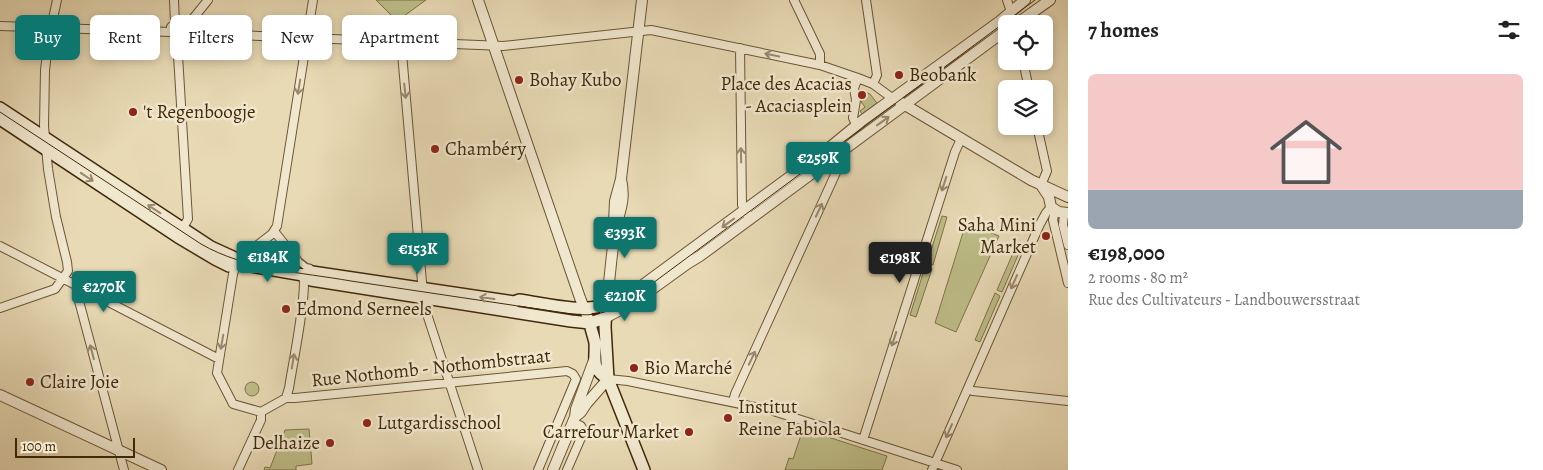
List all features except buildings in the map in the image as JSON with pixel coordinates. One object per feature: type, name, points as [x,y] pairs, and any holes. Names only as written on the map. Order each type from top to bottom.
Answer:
[{"type":"main road","points":[[0,108],[180,232]]},
{"type":"main road","points":[[0,119],[46,150],[180,232],[233,258],[249,263],[305,268],[311,280],[514,302],[519,300],[585,309],[606,306],[605,354],[608,379],[644,470]]},
{"type":"main road","points":[[423,293],[531,316],[590,323],[605,318]]},
{"type":"main road","points":[[590,323],[595,344],[594,360],[599,373],[608,379]]},
{"type":"street","points":[[54,15],[57,0]]},
{"type":"street","points":[[174,0],[175,15]]},
{"type":"street","points":[[196,15],[208,0]]},
{"type":"street","points":[[311,15],[313,0]]},
{"type":"street","points":[[478,0],[590,323]]},
{"type":"street","points":[[606,306],[616,230],[614,217],[615,201],[621,179],[642,0]]},
{"type":"street","points":[[794,0],[820,54],[820,65]]},
{"type":"street","points":[[866,0],[877,75],[873,84]]},
{"type":"street","points":[[1007,0],[1013,15]]},
{"type":"street","points":[[832,152],[857,126],[892,98],[1012,12],[1025,0]]},
{"type":"street","points":[[1028,15],[1050,0]]},
{"type":"street","points":[[0,26],[15,27]]},
{"type":"street","points":[[80,30],[170,32]]},
{"type":"street","points":[[457,44],[503,46],[651,30],[820,65],[873,84],[892,98],[1041,185],[1057,205],[1068,245]]},
{"type":"street","points":[[605,318],[633,303],[832,152],[904,105],[998,36]]},
{"type":"street","points":[[740,48],[742,205],[747,215]]},
{"type":"street","points":[[0,308],[55,289],[64,279],[68,268],[56,217],[44,138],[46,60]]},
{"type":"street","points":[[178,60],[188,219],[180,232]]},
{"type":"street","points":[[274,231],[305,268],[302,304],[286,398],[261,412],[233,404],[216,373],[235,268],[249,263],[250,251],[274,231],[277,226],[304,60]]},
{"type":"street","points":[[403,60],[424,305],[478,470]]},
{"type":"street","points":[[857,126],[853,118],[856,100],[854,88],[858,78]]},
{"type":"street","points":[[1039,135],[1047,171],[1041,185]]},
{"type":"street","points":[[863,440],[946,178],[961,139]]},
{"type":"street","points":[[733,402],[734,394],[839,166],[839,161],[832,152]]},
{"type":"street","points":[[933,467],[1040,224],[1046,212],[1068,197]]},
{"type":"street","points":[[1057,205],[1053,220],[1068,283]]},
{"type":"street","points":[[606,306],[625,298],[747,215]]},
{"type":"street","points":[[0,246],[219,359]]},
{"type":"street","points":[[82,289],[79,301],[124,470]]},
{"type":"street","points":[[552,470],[574,420],[576,409],[594,360]]},
{"type":"street","name":"Rue Nothomb - Nothombstraat","points":[[286,398],[567,371],[573,374],[576,379],[538,470]]},
{"type":"street","points":[[574,420],[608,379],[623,380],[770,410],[863,440],[933,467],[957,470]]},
{"type":"street","points":[[968,389],[1068,401]]},
{"type":"street","points":[[0,395],[161,470]]},
{"type":"street","points":[[238,470],[261,420],[261,412]]},
{"type":"street","points":[[566,470],[584,431],[574,420]]},
{"type":"green space","points":[[376,0],[426,0],[405,15],[391,15]]},
{"type":"green space","points":[[861,90],[870,94],[877,103],[862,114],[860,111],[865,107],[861,102],[865,99],[859,93]]},
{"type":"green space","points":[[942,216],[947,217],[933,265],[927,263]]},
{"type":"green space","points":[[966,223],[999,236],[956,332],[935,323]]},
{"type":"green space","points":[[1017,244],[1022,246],[1002,292],[997,290]]},
{"type":"green space","points":[[925,267],[932,269],[916,317],[910,315]]},
{"type":"green space","points":[[995,293],[1000,296],[980,342],[975,340]]},
{"type":"green space","points":[[249,382],[255,382],[259,389],[255,396],[249,396],[245,392],[245,386]]},
{"type":"green space","points":[[309,429],[312,464],[296,466],[296,470],[264,470],[265,467],[270,468],[285,430]]},
{"type":"green space","points":[[803,429],[887,456],[882,470],[785,470],[789,458],[793,459]]},
{"type":"tram line","points":[[0,112],[201,244],[218,253],[274,269],[572,314],[595,314],[616,308],[630,300],[1035,0]]},
{"type":"place","name":"Beobank","points":[[899,75]]},
{"type":"place","name":"Bohay Kubo","points":[[519,80]]},
{"type":"place","name":"Place des Acacias - Acaciasplein","points":[[862,95]]},
{"type":"place","name":"'t Regenboogje","points":[[133,112]]},
{"type":"place","name":"Chambéry","points":[[435,149]]},
{"type":"place","name":"Saha Mini Market","points":[[1046,236]]},
{"type":"place","name":"Edmond Serneels","points":[[286,309]]},
{"type":"place","name":"Bio Marché","points":[[634,368]]},
{"type":"place","name":"Claire Joie","points":[[30,382]]},
{"type":"place","name":"Institut Reine Fabiola","points":[[728,418]]},
{"type":"place","name":"Lutgardisschool","points":[[367,423]]},
{"type":"place","name":"Carrefour Market","points":[[689,432]]},
{"type":"place","name":"Delhaize","points":[[330,443]]}]
